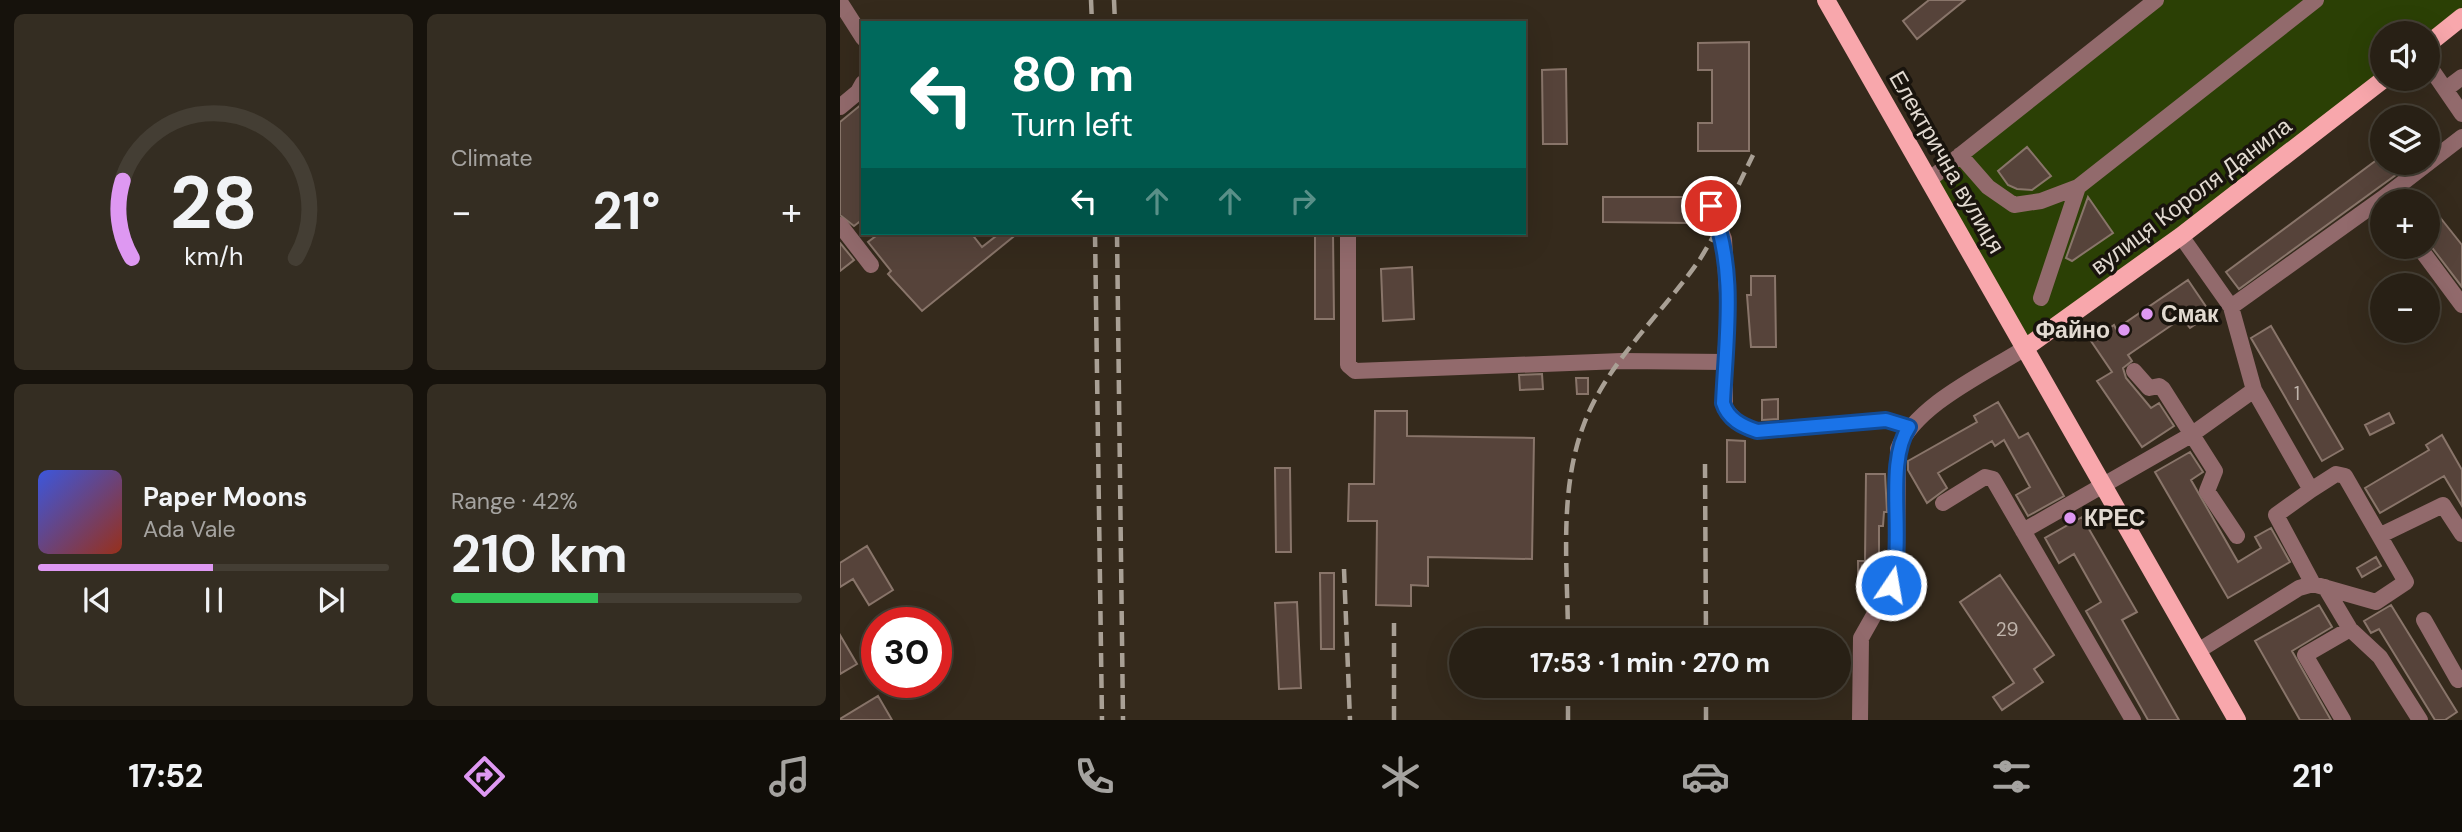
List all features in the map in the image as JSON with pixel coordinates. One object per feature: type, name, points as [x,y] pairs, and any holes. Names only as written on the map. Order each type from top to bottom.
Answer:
[{"type":"main road","name":"Електрична вулиця","points":[[1826,0],[2237,720]]},
{"type":"main road","points":[[2440,35],[2462,18]]},
{"type":"main road","name":"вулиця Короля Данила","points":[[2025,348],[2181,236],[2370,90]]},
{"type":"street","points":[[1929,180],[2156,0]]},
{"type":"street","points":[[1960,155],[1988,187],[2014,205],[2041,201],[2078,187],[2316,0]]},
{"type":"street","points":[[840,2],[861,35]]},
{"type":"street","points":[[2446,89],[2462,77]]},
{"type":"street","points":[[2440,81],[2462,114]]},
{"type":"street","points":[[840,107],[861,87]]},
{"type":"street","points":[[2398,189],[2462,137]]},
{"type":"street","points":[[1703,185],[1724,239],[1728,311],[1723,403],[1729,415],[1746,428],[1757,431],[1886,420],[1909,427]]},
{"type":"street","points":[[2041,298],[2078,187]]},
{"type":"street","points":[[2231,307],[2370,210]]},
{"type":"street","points":[[840,225],[871,265]]},
{"type":"street","points":[[1348,235],[1350,369],[1622,361],[1725,362]]},
{"type":"street","points":[[2181,236],[2231,307],[2254,390],[2311,490]]},
{"type":"street","points":[[2428,259],[2462,304]]},
{"type":"street","points":[[1860,720],[1859,648],[1897,567],[1898,449],[1909,427],[1932,407],[2025,348]]},
{"type":"street","points":[[2134,371],[2149,388],[2159,386],[2163,389],[2214,471],[2215,476],[2206,486],[2207,491],[2237,536]]},
{"type":"street","points":[[2022,531],[2191,435],[2254,390]]},
{"type":"street","points":[[2198,651],[2291,592],[2319,586],[2376,602],[2406,582],[2382,535],[2341,473],[2276,515],[2319,586],[2350,629],[2380,657],[2420,720]]},
{"type":"street","points":[[1943,503],[1989,476],[2133,720]]},
{"type":"street","points":[[2382,535],[2443,505],[2462,534]]},
{"type":"street","points":[[2424,620],[2461,681]]},
{"type":"street","points":[[2343,720],[2305,655],[2350,629]]},
{"type":"green space","points":[[2160,0],[2462,0],[2462,17],[2440,35],[2440,21],[2370,21],[2370,88],[2025,348],[1929,180]]},
{"type":"building","points":[[1929,0],[1965,0],[1917,39],[1903,21]]},
{"type":"building","points":[[1749,42],[1749,151],[1698,151],[1698,123],[1712,123],[1712,70],[1698,70],[1698,43]]},
{"type":"building","points":[[1566,69],[1567,144],[1543,144],[1542,70]]},
{"type":"building","points":[[861,105],[861,221],[854,226],[840,215],[840,122]]},
{"type":"building","points":[[2027,147],[2051,176],[2032,190],[2008,185],[1998,171]]},
{"type":"building","points":[[2370,165],[2370,175],[2396,175],[2376,189],[2370,189],[2370,194],[2239,289],[2226,272]]},
{"type":"building","points":[[1603,197],[1689,197],[1689,223],[1603,222]]},
{"type":"building","points":[[2088,197],[2113,233],[2072,261],[2066,258]]},
{"type":"building","points":[[2440,217],[2462,245],[2462,287],[2440,258]]},
{"type":"building","points":[[877,235],[973,235],[982,247],[997,235],[1016,235],[922,311],[888,274],[891,271],[868,242]]},
{"type":"building","points":[[1315,235],[1333,235],[1334,319],[1315,319]]},
{"type":"building","points":[[840,243],[854,260],[840,271]]},
{"type":"building","points":[[1412,267],[1414,319],[1383,321],[1381,269]]},
{"type":"building","points":[[1751,276],[1775,276],[1776,347],[1751,347],[1747,295],[1751,295]]},
{"type":"building","points":[[2188,280],[2211,314],[2190,328],[2182,318],[2128,355],[2132,361],[2123,368],[2126,378],[2151,408],[2159,403],[2174,426],[2142,447],[2097,381],[2112,372],[2091,341],[2114,325],[2116,329]]},
{"type":"building","points":[[2271,326],[2343,449],[2322,461],[2251,338]]},
{"type":"building","points":[[1542,374],[1543,389],[1520,390],[1519,375]]},
{"type":"building","points":[[1576,378],[1588,378],[1588,394],[1577,394]]},
{"type":"building","points":[[1778,399],[1778,419],[1762,420],[1762,400]]},
{"type":"building","points":[[1998,402],[2019,438],[2028,433],[2064,496],[2028,516],[2016,495],[2030,487],[2004,440],[1995,446],[1992,441],[1938,473],[1947,488],[1927,503],[1908,470],[1908,461],[1977,422],[1974,416]]},
{"type":"building","points":[[1375,411],[1407,411],[1407,436],[1534,438],[1532,559],[1428,557],[1428,586],[1411,585],[1411,606],[1376,605],[1377,521],[1348,521],[1349,484],[1374,484]]},
{"type":"building","points":[[2389,413],[2394,423],[2370,435],[2365,425]]},
{"type":"building","points":[[2442,435],[2462,470],[2462,506],[2444,476],[2380,513],[2365,488],[2429,450],[2426,445]]},
{"type":"building","points":[[1727,440],[1745,441],[1745,482],[1727,482]]},
{"type":"building","points":[[2190,452],[2203,472],[2191,480],[2238,562],[2261,548],[2255,537],[2271,528],[2290,562],[2228,598],[2155,472]]},
{"type":"building","points":[[1275,468],[1290,468],[1291,552],[1276,552]]},
{"type":"building","points":[[1866,474],[1885,474],[1887,512],[1884,512],[1883,526],[1879,526],[1879,583],[1858,582],[1858,561],[1865,561]]},
{"type":"building","points":[[2082,517],[2137,612],[2122,620],[2179,720],[2148,720],[2086,611],[2101,602],[2074,554],[2059,563],[2045,538]]},
{"type":"building","points":[[867,546],[893,590],[869,605],[853,579],[840,587],[840,563]]},
{"type":"building","points":[[2376,557],[2381,566],[2362,577],[2357,568]]},
{"type":"building","points":[[1320,573],[1334,573],[1334,649],[1321,649]]},
{"type":"building","points":[[2000,575],[2054,655],[2034,669],[2043,682],[2002,710],[1993,697],[2014,683],[1960,602]]},
{"type":"building","points":[[1297,602],[1301,688],[1279,689],[1275,603]]},
{"type":"building","points":[[2319,605],[2332,627],[2292,651],[2331,720],[2300,720],[2255,641]]},
{"type":"building","points":[[2391,605],[2457,712],[2445,720],[2435,720],[2379,629],[2371,633],[2364,621]]},
{"type":"building","points":[[840,635],[857,664],[840,674]]},
{"type":"building","points":[[875,698],[879,698],[892,720],[840,720]]},
{"type":"railway","points":[[1091,0],[1092,21]]},
{"type":"railway","points":[[1114,0],[1115,21]]},
{"type":"railway","points":[[1568,628],[1568,504],[1576,450],[1584,424],[1594,401],[1621,359],[1700,259],[1722,221],[1753,155]]},
{"type":"railway","points":[[1095,235],[1102,720]]},
{"type":"railway","points":[[1117,235],[1123,720]]},
{"type":"railway","points":[[1705,464],[1706,628]]},
{"type":"railway","points":[[1344,569],[1350,720]]},
{"type":"railway","points":[[1394,623],[1394,720]]},
{"type":"railway","points":[[1568,698],[1568,720]]},
{"type":"railway","points":[[1706,698],[1706,720]]},
{"type":"place","name":"Смак","points":[[2147,314]]},
{"type":"place","name":"Файно","points":[[2124,330]]},
{"type":"place","name":"КРЕС","points":[[2070,518]]},
{"type":"route","points":[[1711,206],[1724,239],[1727,264],[1728,311],[1723,403],[1729,415],[1746,428],[1757,431],[1886,420],[1898,421],[1909,427],[1898,449],[1898,551],[1897,567],[1891,585]]}]
